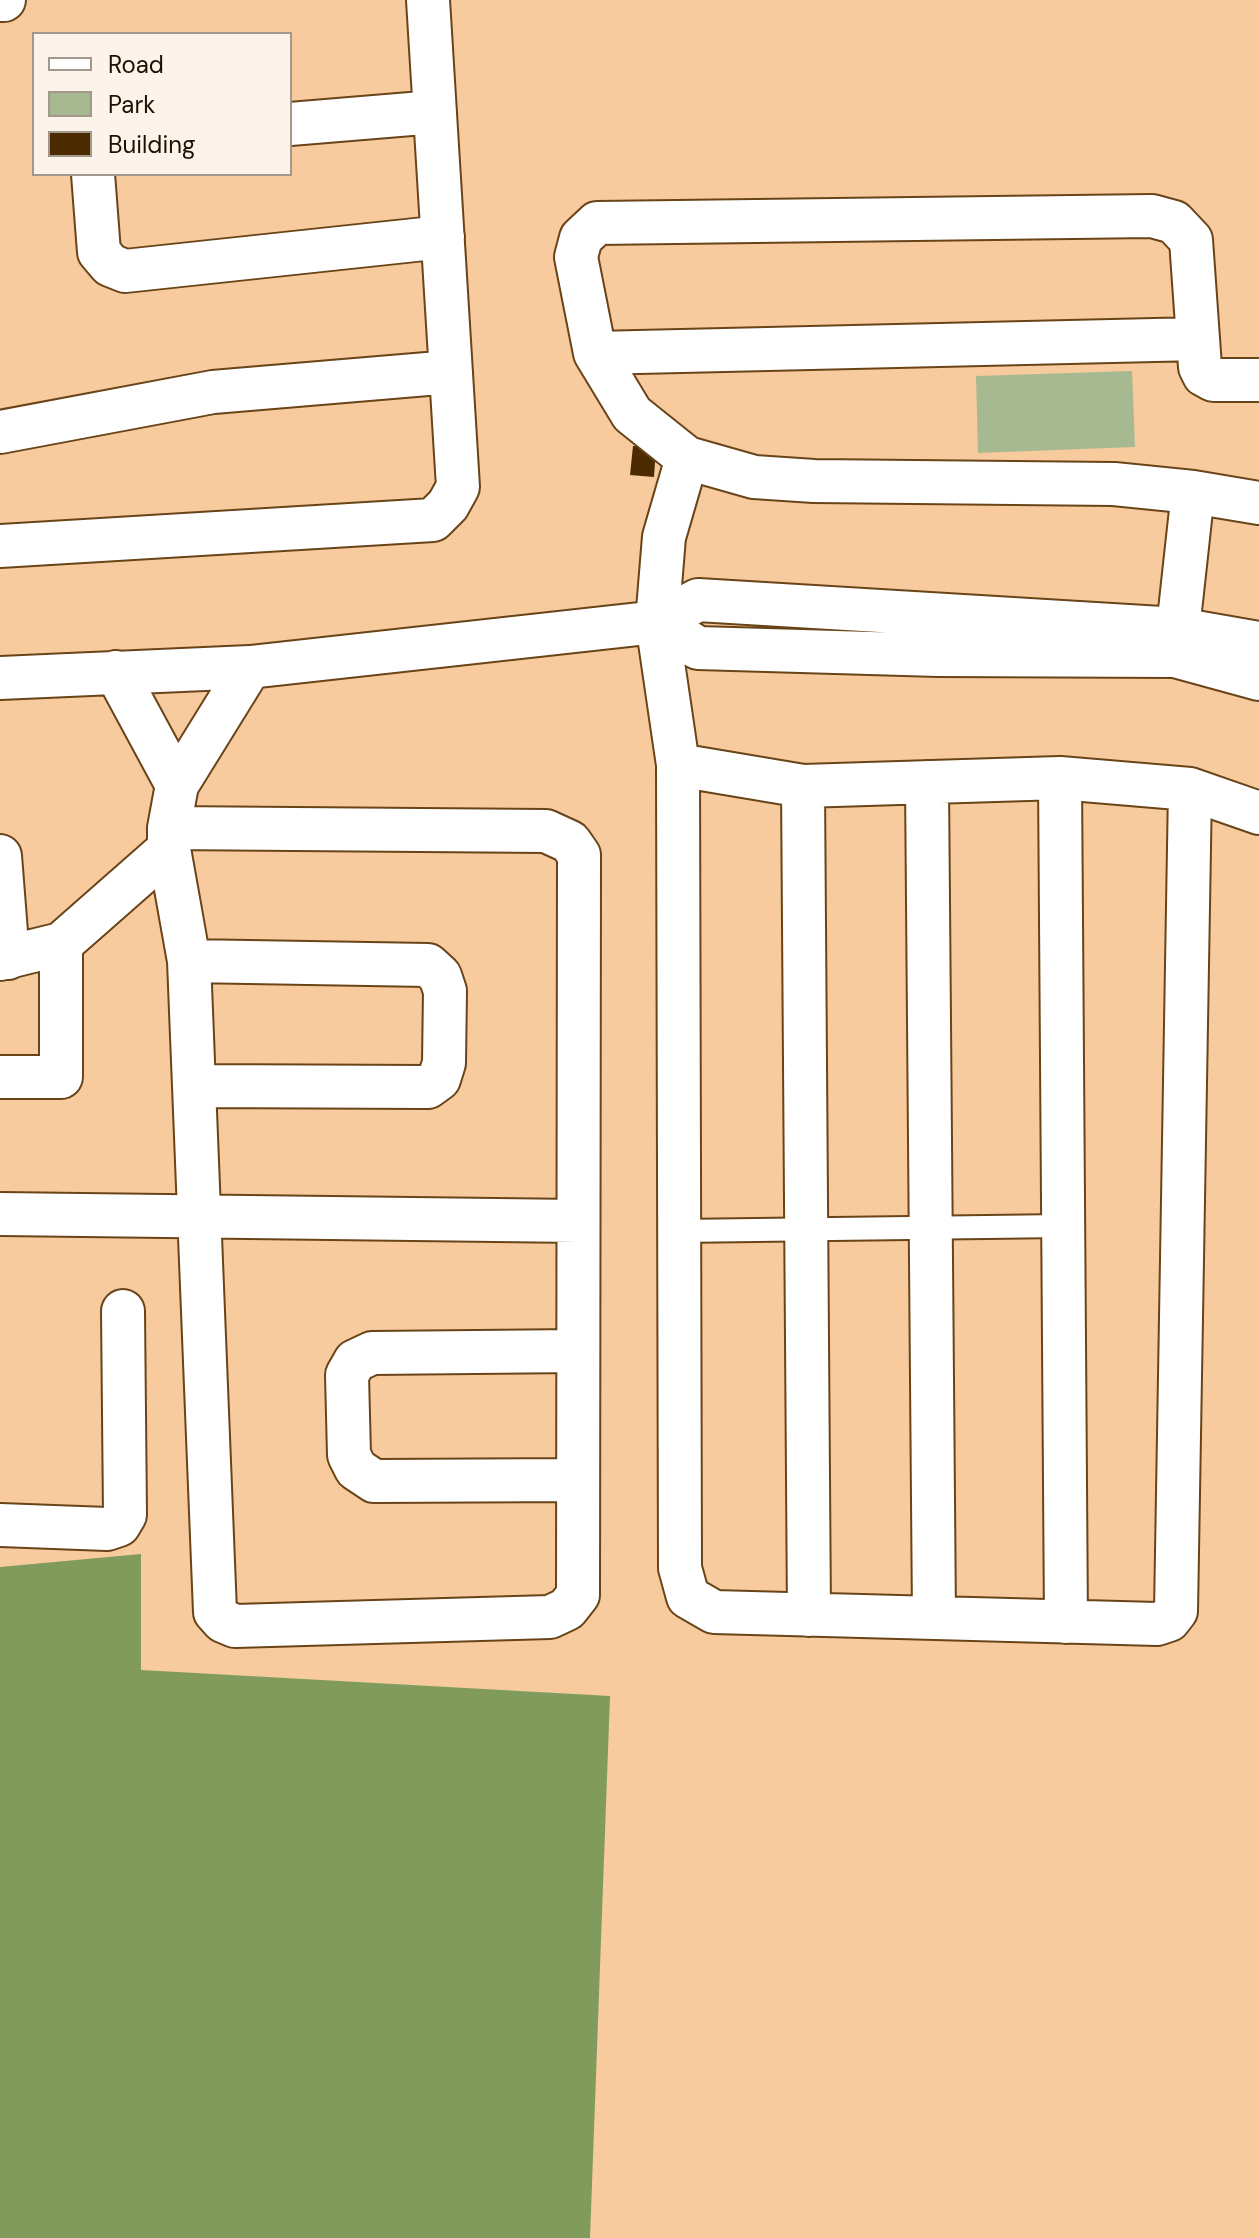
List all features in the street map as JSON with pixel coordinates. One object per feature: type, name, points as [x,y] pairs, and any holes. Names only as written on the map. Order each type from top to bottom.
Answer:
[{"type":"street","points":[[0,546],[433,520],[448,505],[458,487],[428,0]]},
{"type":"street","points":[[292,124],[435,112]]},
{"type":"street","points":[[93,176],[99,252],[110,265],[125,271],[443,237]]},
{"type":"street","points":[[1259,380],[1213,380],[1204,375],[1200,367],[1191,240],[1174,222],[1152,216],[597,223],[581,238],[576,257],[595,353],[632,414],[687,458],[754,477],[814,481],[1114,484],[1259,503]]},
{"type":"street","points":[[595,353],[1198,339]]},
{"type":"street","points":[[0,432],[213,392],[451,372]]},
{"type":"street","points":[[687,458],[664,537],[657,622],[678,765],[680,1568],[688,1597],[714,1612],[809,1615],[1157,1624],[1169,1620],[1176,1611],[1190,789]]},
{"type":"street","points":[[1177,643],[1193,492]]},
{"type":"street","points":[[0,678],[250,667],[657,622],[698,600],[938,635],[1259,643]]},
{"type":"street","points":[[1177,643],[1259,679]]},
{"type":"street","points":[[0,856],[4,959],[61,944],[169,838],[546,831],[570,842],[579,855],[578,1595],[567,1609],[550,1617],[235,1626],[223,1621],[215,1612],[189,961],[169,838],[177,785],[250,667]]},
{"type":"street","points":[[116,672],[177,785]]},
{"type":"street","points":[[678,765],[803,786],[1060,778],[1190,789],[1259,813]]},
{"type":"street","points":[[1060,778],[1066,1622]]},
{"type":"street","points":[[927,782],[934,1618]]},
{"type":"street","points":[[803,786],[809,1615]]},
{"type":"street","points":[[0,1077],[61,1077],[61,944]]},
{"type":"street","points":[[189,961],[428,965],[440,976],[445,991],[444,1063],[439,1079],[428,1087],[194,1086]]},
{"type":"street","points":[[0,1214],[578,1221]]},
{"type":"street","points":[[0,1525],[107,1529],[119,1525],[125,1515],[123,1311]]},
{"type":"street","points":[[578,1351],[372,1353],[355,1361],[347,1375],[349,1455],[356,1469],[374,1481],[578,1480]]},
{"type":"lane","points":[[679,1231],[1063,1226]]},
{"type":"green space","points":[[1132,371],[1135,447],[978,453],[976,376]]},
{"type":"green space","points":[[141,1554],[141,1670],[610,1696],[590,2238],[0,2238],[0,1567]]},
{"type":"building","points":[[633,446],[656,447],[654,477],[630,475]]}]
